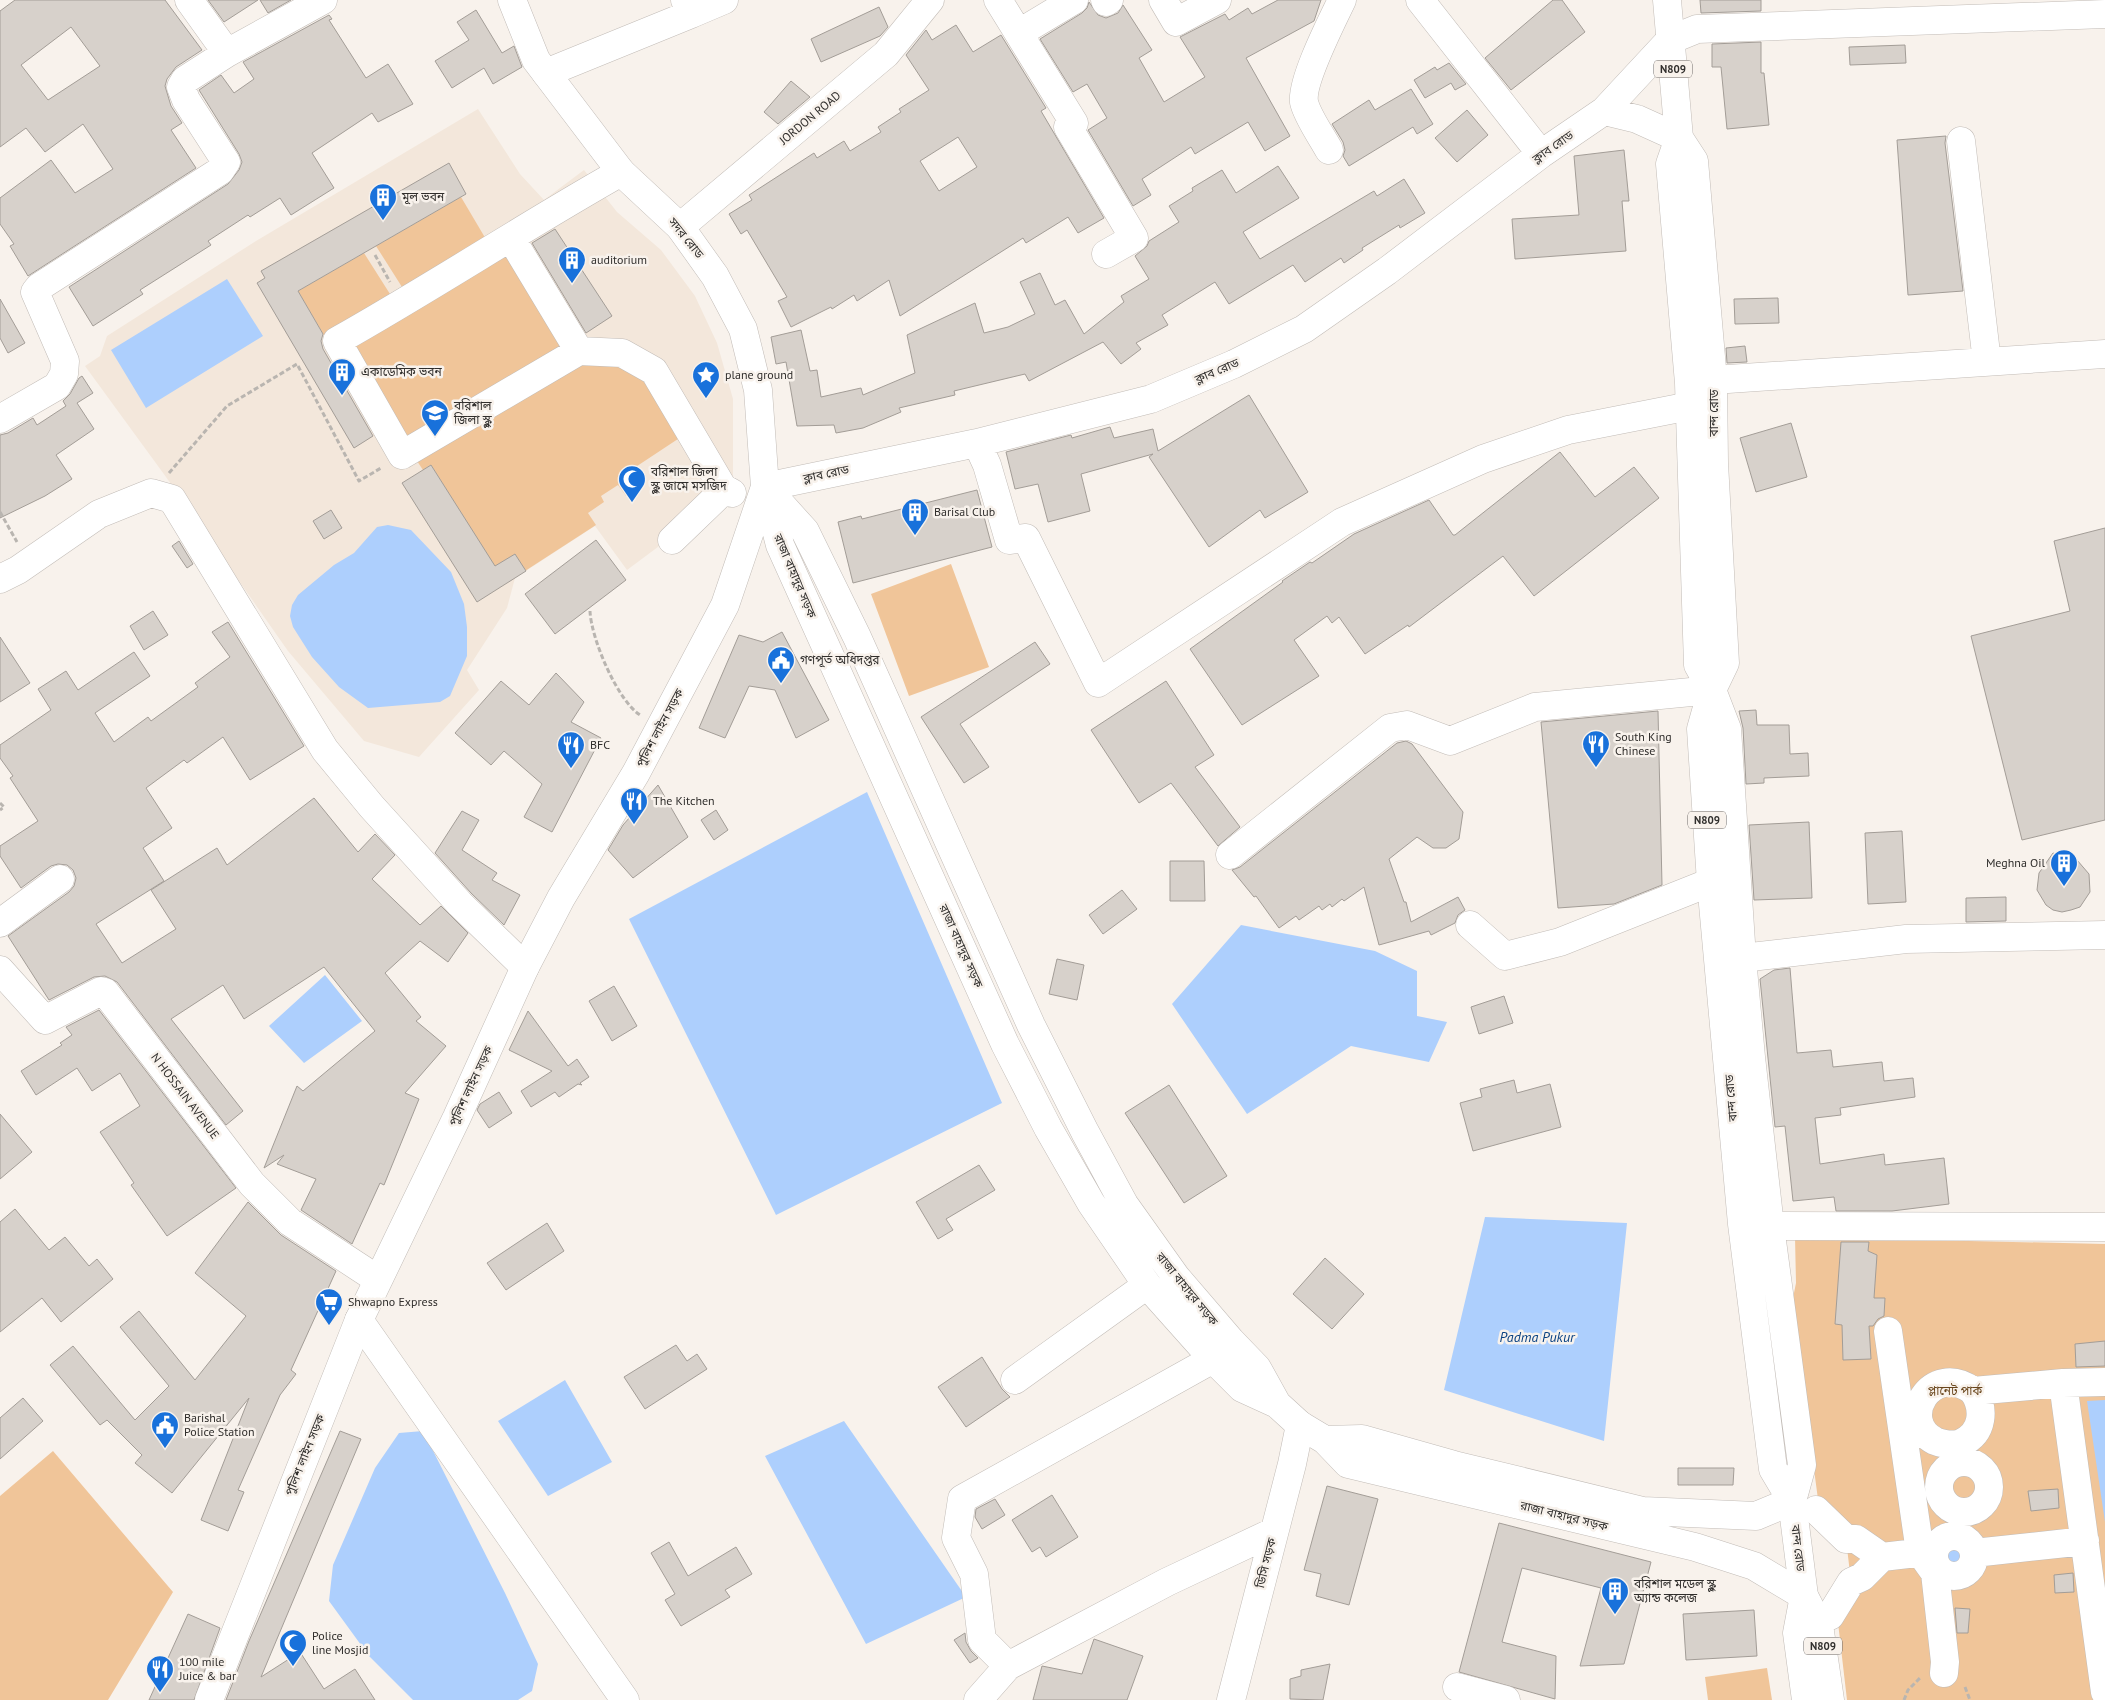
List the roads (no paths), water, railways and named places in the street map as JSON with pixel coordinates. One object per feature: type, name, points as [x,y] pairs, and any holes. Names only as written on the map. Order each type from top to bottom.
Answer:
[{"type":"main road","points":[[189,0],[227,53]]},
{"type":"main road","points":[[0,419],[57,386],[64,374],[65,361],[35,292],[39,287],[220,171],[226,162],[186,100],[181,87],[185,80],[227,53],[324,0]]},
{"type":"main road","name":"সদর রোড","points":[[512,0],[536,60],[621,172],[680,227],[715,276],[743,329],[758,390],[765,487]]},
{"type":"main road","points":[[546,73],[688,7],[724,0]]},
{"type":"main road","name":"JORDON ROAD","points":[[680,227],[886,54],[930,0]]},
{"type":"main road","points":[[998,0],[1074,123],[1068,127],[1134,238],[1106,254]]},
{"type":"main road","points":[[1019,33],[1074,0]]},
{"type":"main road","points":[[1105,0],[1106,2],[1109,0]]},
{"type":"main road","points":[[1163,0],[1176,22],[1217,0]]},
{"type":"main road","points":[[1329,150],[1314,124],[1304,101],[1309,73],[1342,0]]},
{"type":"main road","points":[[1420,0],[1541,154]]},
{"type":"main road","name":"বান্দ রোড","points":[[1667,0],[1680,138],[1694,161],[1713,380],[1714,463],[1725,663],[1712,690],[1701,729],[1711,882],[1742,1224],[1773,1469],[1804,1505]]},
{"type":"main road","points":[[1670,40],[1697,29],[2105,14]]},
{"type":"main road","name":"ক্লাব রোড","points":[[765,487],[977,443],[1151,399],[1234,364],[1295,333],[1387,271],[1541,154],[1604,111],[1670,40]]},
{"type":"main road","points":[[1604,111],[1637,119],[1680,138]]},
{"type":"main road","name":"বান্দ রোড","points":[[1680,138],[1670,164],[1690,406],[1698,665],[1712,690],[1727,729],[1742,958],[1770,1226],[1802,1465],[1804,1596],[1797,1633],[1806,1700]]},
{"type":"main road","points":[[1961,141],[1987,362]]},
{"type":"main road","points":[[621,172],[553,211],[403,304],[337,341],[402,455],[579,351],[622,352],[654,371],[725,488]]},
{"type":"main road","points":[[511,238],[579,351]]},
{"type":"main road","points":[[1713,380],[2105,354]]},
{"type":"main road","points":[[977,443],[987,465],[1009,540],[1026,538],[1098,683],[1351,518],[1483,459],[1568,430],[1690,406]]},
{"type":"main road","name":"পুলিশ লাইন সড়ক","points":[[208,1700],[377,1279],[457,1117],[525,967],[561,898],[636,773],[725,605],[765,487]]},
{"type":"main road","name":"রাজা বাহাদুর সড়ক","points":[[765,487],[780,545],[1005,1044],[1048,1128],[1091,1203],[1147,1285],[1213,1359],[1242,1388],[1277,1404],[1300,1425],[1325,1440],[1348,1464],[1696,1547],[1754,1566],[1804,1596]]},
{"type":"main road","name":"রাজা বাহাদুর সড়ক","points":[[765,487],[805,531],[857,637],[1031,1024],[1085,1132],[1124,1204],[1157,1253],[1176,1277],[1257,1368],[1277,1404]]},
{"type":"main road","points":[[683,513],[725,488]]},
{"type":"main road","points":[[672,540],[725,488]]},
{"type":"main road","points":[[0,579],[29,562],[99,514],[151,493],[172,499],[325,750],[372,807],[460,904],[525,967]]},
{"type":"main road","points":[[1230,855],[1390,728],[1406,725],[1450,741],[1536,707],[1712,690]]},
{"type":"main road","points":[[0,923],[60,879]]},
{"type":"main road","points":[[1470,925],[1505,956],[1560,942],[1711,882]]},
{"type":"main road","points":[[1742,958],[1906,940],[2105,935]]},
{"type":"main road","name":"N HOSSAIN AVENUE","points":[[0,970],[45,1020],[101,991],[106,992],[252,1184],[290,1222],[377,1279]]},
{"type":"main road","points":[[1770,1226],[2105,1227]]},
{"type":"main road","points":[[1015,1380],[1147,1285]]},
{"type":"main road","points":[[359,1320],[625,1700]]},
{"type":"main road","points":[[1888,1330],[1911,1493],[1932,1561],[1945,1662],[1944,1674]]},
{"type":"main road","points":[[1008,1666],[982,1640],[974,1574],[956,1538],[962,1499],[1213,1359]]},
{"type":"main road","points":[[1973,1391],[1964,1385],[1954,1382],[1934,1385],[1926,1392],[1918,1411],[1919,1422],[1924,1431],[1936,1441],[1951,1445],[1961,1443],[1972,1450],[1986,1474],[1989,1481],[1988,1497],[1983,1504],[1967,1512],[1958,1511],[1944,1502],[1939,1490],[1940,1478],[1950,1465],[1958,1462],[1972,1450],[1982,1410],[1979,1400],[1973,1391]]},
{"type":"main road","points":[[2063,1382],[2105,1692]]},
{"type":"main road","points":[[1973,1391],[2063,1382],[2105,1382]]},
{"type":"main road","name":"ডিসি সড়ক","points":[[1237,1696],[1273,1532],[1292,1464],[1300,1425]]},
{"type":"main road","name":"রাজা বাহাদুর সড়ক","points":[[1325,1440],[1362,1438],[1454,1464],[1643,1511],[1756,1516],[1804,1505]]},
{"type":"main road","points":[[1911,1493],[1939,1490]]},
{"type":"main road","points":[[1804,1505],[1846,1539],[1856,1539],[1882,1556],[1932,1561]]},
{"type":"main road","points":[[978,1700],[1008,1666],[1167,1582],[1273,1532]]},
{"type":"main road","points":[[1932,1561],[1942,1539],[1955,1535],[1968,1541],[1974,1553],[2085,1541]]},
{"type":"main road","points":[[1830,1616],[1851,1582],[1862,1577],[1882,1556]]},
{"type":"main road","name":"বান্দ রোড","points":[[1804,1596],[1820,1625],[1830,1700]]},
{"type":"main road","points":[[1457,1687],[1506,1700]]},
{"type":"water","points":[[227,279],[263,336],[146,408],[111,350]]},
{"type":"water","points":[[388,525],[411,530],[451,572],[464,604],[467,627],[467,656],[450,696],[440,702],[368,708],[339,687],[312,657],[293,627],[290,616],[292,605],[298,595],[334,565],[354,553],[377,527]]},
{"type":"water","points":[[867,792],[1002,1103],[776,1215],[629,919]]},
{"type":"water","points":[[1241,925],[1375,951],[1417,971],[1417,1016],[1447,1022],[1429,1062],[1351,1046],[1247,1114],[1172,1004]]},
{"type":"water","points":[[325,975],[362,1021],[304,1063],[269,1026]]},
{"type":"water","name":"Padma Pukur","points":[[1485,1217],[1627,1223],[1604,1441],[1444,1390]]},
{"type":"water","points":[[565,1380],[612,1462],[548,1496],[498,1421]]},
{"type":"water","points":[[2105,1400],[2105,1522],[2087,1401]]},
{"type":"water","points":[[844,1421],[966,1597],[866,1644],[765,1456]]},
{"type":"water","points":[[423,1431],[505,1593],[538,1664],[532,1691],[518,1700],[413,1700],[369,1656],[329,1601],[333,1565],[375,1468],[399,1433]]},
{"type":"water","points":[[1954,1541],[1964,1545],[1968,1555],[1964,1565],[1954,1569],[1944,1565],[1940,1555],[1944,1545]]},
{"type":"place","name":"মূল ভবন","points":[[383,221]]},
{"type":"place","name":"auditorium","points":[[572,284]]},
{"type":"place","name":"একাডেমিক ভবন","points":[[342,396]]},
{"type":"place","name":"plane ground","points":[[706,399]]},
{"type":"place","name":"বরিশাল জিলা স্কুল","points":[[435,437]]},
{"type":"place","name":"বরিশাল জিলা স্কুল জামে মসজিদ","points":[[632,503]]},
{"type":"place","name":"Barisal Club","points":[[915,536]]},
{"type":"place","name":"গণপূর্ত অধিদপ্তর","points":[[781,684]]},
{"type":"place","name":"South King Chinese","points":[[1596,768]]},
{"type":"place","name":"BFC","points":[[571,769]]},
{"type":"place","name":"The Kitchen","points":[[634,825]]},
{"type":"place","name":"Meghna Oil","points":[[2064,887]]},
{"type":"place","name":"Shwapno Express","points":[[329,1326]]},
{"type":"place","name":"Barishal Police Station","points":[[165,1449]]},
{"type":"place","name":"বরিশাল মডেল স্কুল অ্যান্ড কলেজ","points":[[1615,1615]]},
{"type":"place","name":"Police line Mosjid","points":[[293,1667]]},
{"type":"place","name":"100 mile Juice & bar","points":[[160,1693]]},
{"type":"park label","name":"প্লানেট পার্ক","points":[[1955,1391]]}]
